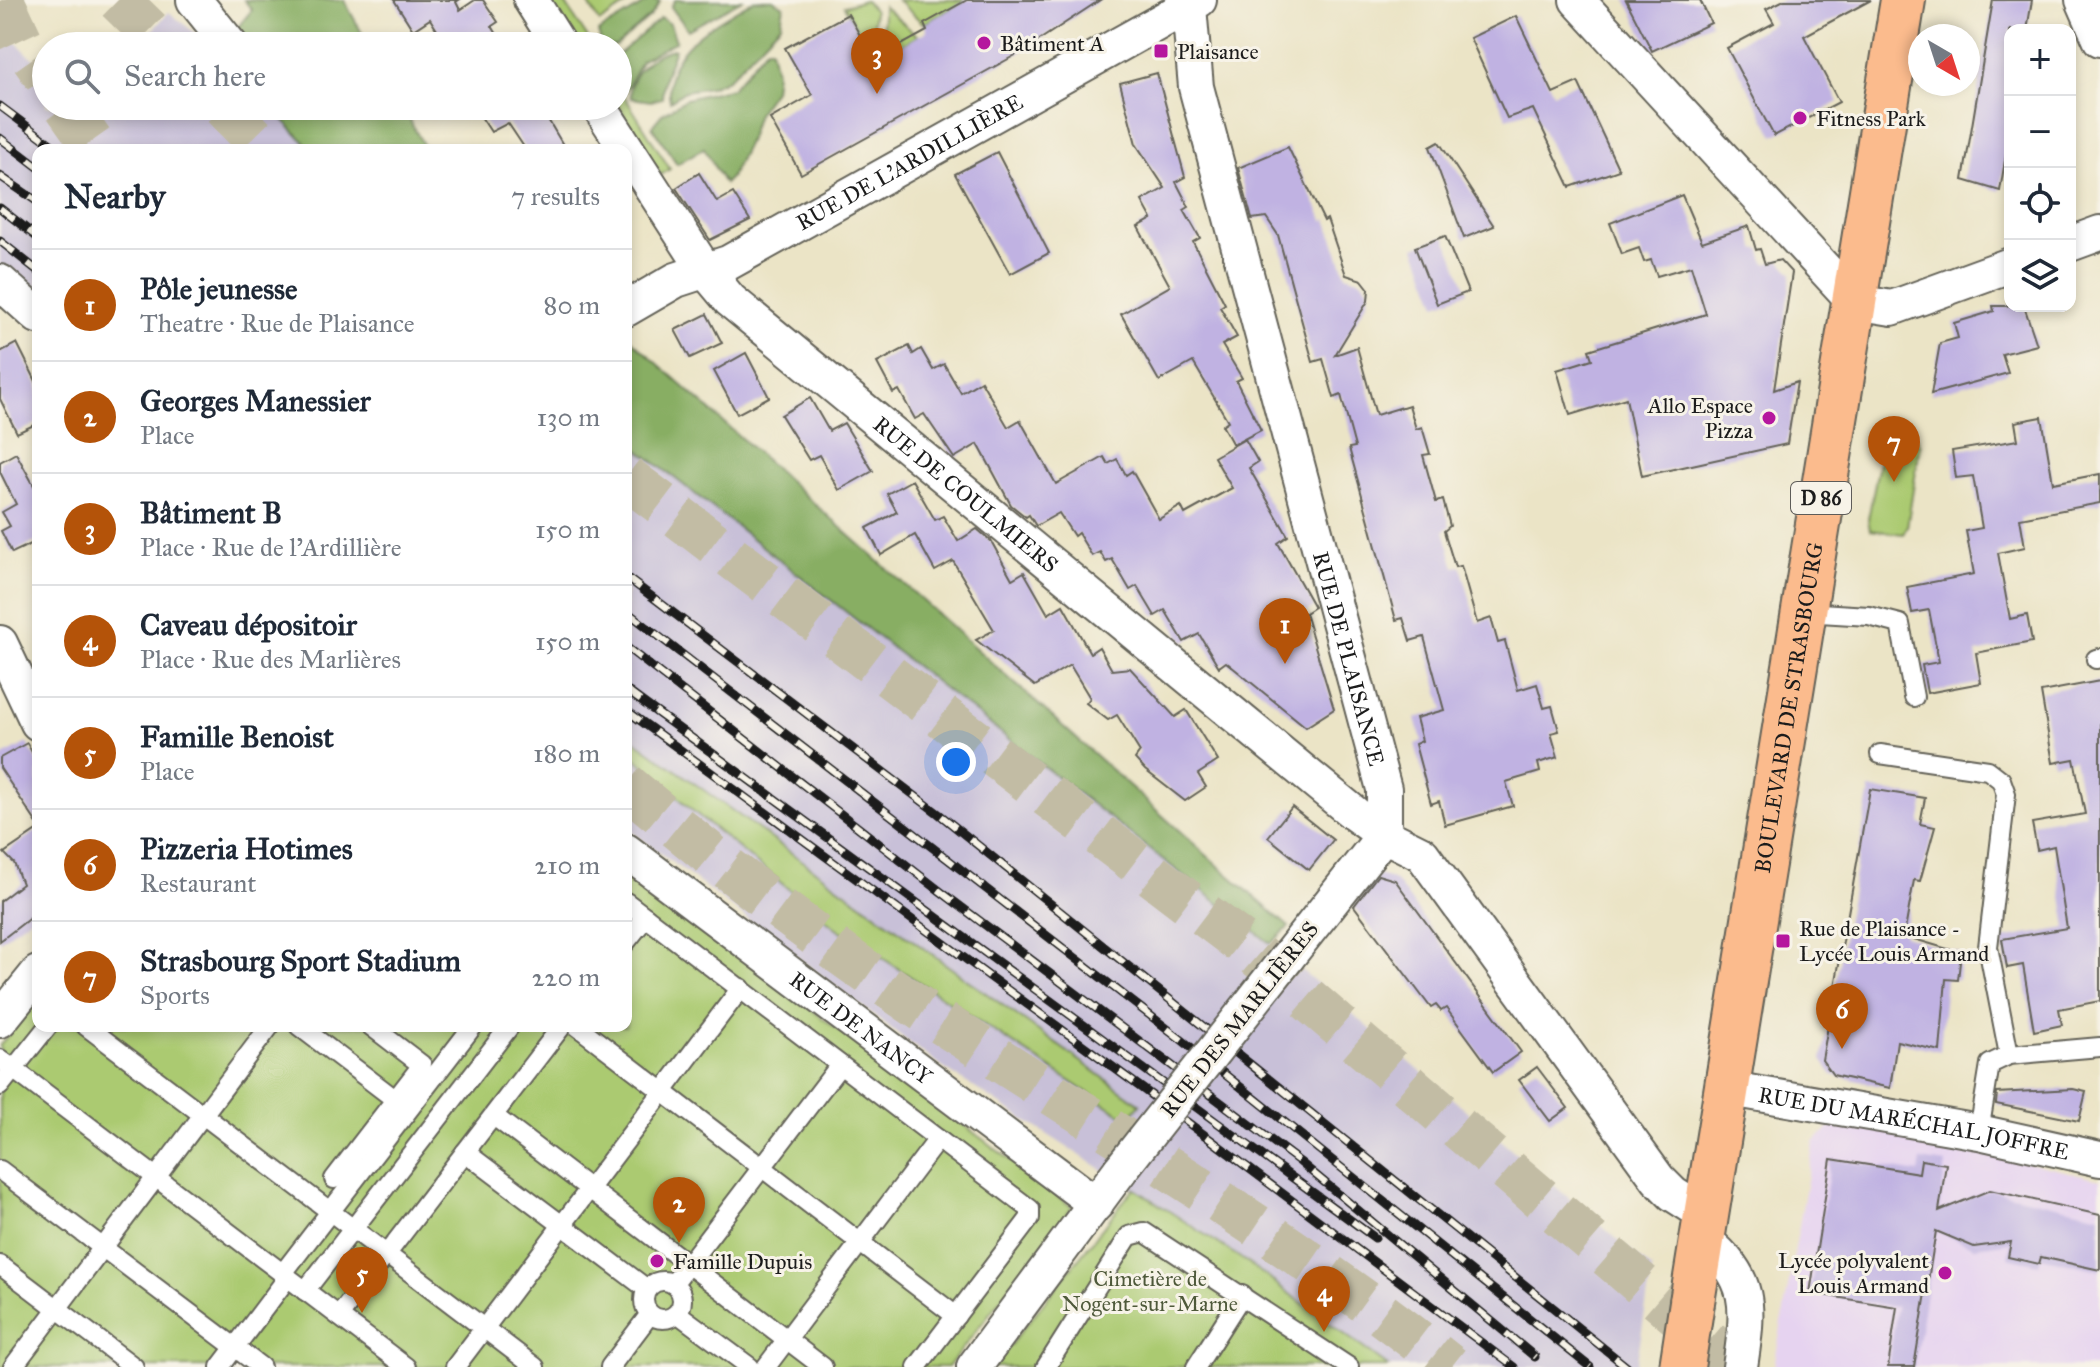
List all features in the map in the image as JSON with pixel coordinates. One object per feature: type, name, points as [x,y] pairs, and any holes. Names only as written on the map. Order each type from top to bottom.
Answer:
[{"type":"main road","name":"BOULEVARD DE STRASBOURG","points":[[1682,1367],[1903,0]]},
{"type":"street","points":[[194,0],[220,32]]},
{"type":"street","points":[[531,0],[551,32]]},
{"type":"street","points":[[1577,0],[1855,302],[1892,308],[2004,267]]},
{"type":"street","points":[[2083,0],[2100,39]]},
{"type":"street","name":"RUE DE L'ARDILLIÈRE","points":[[632,306],[676,280],[728,263],[1194,3]]},
{"type":"street","name":"RUE DE PLAISANCE","points":[[1194,3],[1196,87],[1384,789],[1384,835]]},
{"type":"street","name":"RUE DE COULMIERS","points":[[608,120],[624,144]]},
{"type":"street","name":"RUE DE COULMIERS","points":[[632,157],[705,270],[730,300],[1384,835]]},
{"type":"street","points":[[2076,242],[2100,233]]},
{"type":"street","points":[[0,282],[32,311]]},
{"type":"street","points":[[4,664],[32,713]]},
{"type":"street","points":[[1384,835],[1422,854],[1658,1179],[1704,1226],[1747,1295],[1742,1354]]},
{"type":"street","name":"RUE DES MARLIÈRES","points":[[974,1367],[1121,1169],[1384,835]]},
{"type":"street","name":"RUE DE NANCY","points":[[632,856],[1096,1204]]},
{"type":"street","points":[[0,1020],[32,980]]},
{"type":"street","name":"RUE DU MARÉCHAL JOFFRE","points":[[1725,1088],[1979,1132],[2100,1159]]},
{"type":"lane","points":[[1803,612],[1869,616],[1900,624],[1914,697]]},
{"type":"lane","points":[[1880,754],[1988,770],[2001,780],[2006,794],[1988,947],[2009,1055]]},
{"type":"lane","points":[[632,906],[1030,1209],[1030,1218],[917,1367]]},
{"type":"lane","points":[[632,934],[646,917]]},
{"type":"lane","points":[[455,1367],[741,988]]},
{"type":"lane","points":[[0,1086],[7,1064],[42,1032]]},
{"type":"lane","points":[[94,1032],[535,1367]]},
{"type":"lane","points":[[13,1367],[266,1032]]},
{"type":"lane","points":[[307,1032],[396,1100]]},
{"type":"lane","points":[[334,1179],[422,1065],[379,1032]]},
{"type":"lane","points":[[220,1367],[330,1212],[468,1032]]},
{"type":"lane","points":[[305,1291],[505,1032]]},
{"type":"lane","points":[[339,1316],[557,1032]]},
{"type":"lane","points":[[585,1032],[956,1316]]},
{"type":"lane","points":[[1979,1132],[1990,1064],[2009,1055],[2100,1047]]},
{"type":"lane","points":[[7,1064],[406,1367]]},
{"type":"lane","points":[[673,1284],[840,1065]]},
{"type":"lane","points":[[494,1116],[823,1367]]},
{"type":"lane","points":[[766,1367],[938,1139]]},
{"type":"lane","points":[[465,1152],[647,1289]]},
{"type":"lane","points":[[0,1170],[261,1367]]},
{"type":"lane","points":[[1046,1367],[1129,1236],[1144,1232],[1349,1367]]},
{"type":"lane","points":[[0,1265],[134,1367]]},
{"type":"lane","points":[[664,1280],[673,1284],[682,1300],[677,1313],[661,1319],[650,1314],[643,1297],[647,1289],[664,1280]]},
{"type":"lane","points":[[1196,1367],[1242,1295]]},
{"type":"lane","points":[[677,1313],[750,1367]]},
{"type":"lane","points":[[610,1367],[650,1314]]},
{"type":"shaded area","points":[[169,12],[194,32],[151,32]]},
{"type":"shaded area","points":[[0,27],[32,58],[32,120],[283,120],[306,144],[32,144],[32,301],[0,272]]},
{"type":"shaded area","points":[[632,445],[1271,944],[1652,1269],[1636,1367],[1389,1367],[1248,1263],[942,1067],[632,832]]},
{"type":"shaded area","name":"Lycée polyvalent Louis Armand","points":[[1839,1120],[2100,1179],[2100,1367],[1774,1367],[1814,1141]]},
{"type":"green space","points":[[244,0],[344,0],[361,32],[234,32],[252,10]]},
{"type":"green space","points":[[548,0],[563,0],[584,32],[569,32]]},
{"type":"green space","points":[[586,0],[634,0],[600,22]]},
{"type":"green space","points":[[651,0],[660,2],[651,16],[632,32],[598,32]]},
{"type":"green space","points":[[675,0],[742,0],[688,30],[671,7]]},
{"type":"green space","points":[[754,0],[773,0],[784,6],[781,24],[728,79],[710,87],[685,91],[670,101],[669,82],[683,52],[709,28]]},
{"type":"green space","points":[[865,0],[874,11],[870,53],[844,6]]},
{"type":"green space","points":[[897,0],[963,0],[964,2],[924,24]]},
{"type":"green space","points":[[883,6],[918,36],[882,56]]},
{"type":"green space","points":[[661,18],[670,24],[676,41],[641,61],[632,78],[632,43]]},
{"type":"green space","points":[[766,48],[771,48],[776,72],[774,90],[757,114],[731,177],[724,184],[704,148],[677,164],[652,126],[662,114],[686,99],[732,88]]},
{"type":"green space","points":[[675,49],[664,78],[662,98],[651,101],[632,98],[632,82],[637,74],[650,59]]},
{"type":"green space","points":[[632,108],[670,169],[661,175],[627,120],[632,120]]},
{"type":"green space","points":[[283,120],[410,120],[423,144],[306,144]]},
{"type":"green space","points":[[632,340],[1289,927],[1271,944],[632,445]]},
{"type":"green space","points":[[1885,433],[1917,438],[1920,446],[1907,527],[1903,534],[1870,530],[1868,519]]},
{"type":"green space","points":[[632,738],[1140,1104],[1128,1119],[835,927],[693,811],[632,755]]},
{"type":"green space","points":[[632,874],[1072,1207],[948,1367],[0,1367],[0,1045],[32,1005],[32,1032],[632,1032]]},
{"type":"green space","name":"Cimetière de Nogent-sur-Marne","points":[[1134,1188],[1248,1263],[1389,1367],[993,1367]]},
{"type":"building","points":[[394,0],[459,0],[456,2],[460,10],[475,0],[483,0],[498,22],[492,26],[496,32],[438,32],[430,19],[413,30]]},
{"type":"building","points":[[967,0],[1100,0],[1021,52],[801,174],[770,119],[812,95],[785,48],[848,14],[874,60],[927,31],[924,24]]},
{"type":"building","points":[[1626,0],[1700,0],[1711,23],[1652,51]]},
{"type":"building","points":[[1784,0],[1871,0],[1804,36],[1839,102],[1774,136],[1727,48],[1774,23],[1766,9]]},
{"type":"building","points":[[1993,0],[2032,0],[2028,24],[2004,24],[2004,167],[2000,191],[1963,180],[1977,96],[1980,96],[1980,78]]},
{"type":"building","points":[[1516,16],[1553,93],[1578,82],[1619,170],[1570,187],[1533,109],[1507,118],[1470,38]]},
{"type":"building","points":[[1157,73],[1185,177],[1176,182],[1189,207],[1184,210],[1200,238],[1193,242],[1225,304],[1220,307],[1237,337],[1222,345],[1242,378],[1236,381],[1261,430],[1233,445],[1222,425],[1228,421],[1193,362],[1159,381],[1121,314],[1170,286],[1138,227],[1152,219],[1142,201],[1165,188],[1136,144],[1120,83]]},
{"type":"building","points":[[483,120],[548,120],[562,144],[522,144],[508,123],[491,132]]},
{"type":"building","points":[[1439,142],[1494,226],[1464,238],[1430,147]]},
{"type":"building","points":[[1288,147],[1324,221],[1327,219],[1346,275],[1362,280],[1369,289],[1368,301],[1335,355],[1357,347],[1376,415],[1409,405],[1416,429],[1422,427],[1430,454],[1423,455],[1436,502],[1443,500],[1450,526],[1444,531],[1455,567],[1461,566],[1477,623],[1491,618],[1498,643],[1505,641],[1518,690],[1537,684],[1544,708],[1552,706],[1559,731],[1551,733],[1558,757],[1538,763],[1540,772],[1506,782],[1513,806],[1445,825],[1439,801],[1431,804],[1415,744],[1422,741],[1416,718],[1444,710],[1424,637],[1410,641],[1403,618],[1396,620],[1349,448],[1355,447],[1341,395],[1334,398],[1323,359],[1313,362],[1278,235],[1266,217],[1252,219],[1238,168]]},
{"type":"building","points":[[997,152],[1049,253],[1010,274],[955,174]]},
{"type":"building","points":[[699,173],[717,202],[733,193],[750,220],[710,240],[676,188]]},
{"type":"building","points":[[1682,195],[1702,242],[1749,226],[1756,250],[1760,249],[1765,264],[1780,260],[1792,273],[1774,390],[1797,382],[1787,444],[1642,476],[1626,398],[1570,415],[1557,370],[1592,359],[1589,350],[1706,314],[1691,266],[1657,276],[1651,260],[1644,262],[1639,248],[1622,254],[1610,223]]},
{"type":"building","points":[[1445,236],[1468,292],[1437,304],[1415,247]]},
{"type":"building","points":[[1993,306],[2004,306],[2004,312],[2026,312],[2037,345],[2002,354],[2008,373],[1931,394],[1940,343],[1958,338],[1954,323],[1994,311]]},
{"type":"building","points":[[707,314],[722,343],[690,358],[675,330]]},
{"type":"building","points":[[17,343],[32,373],[32,426],[17,433],[0,399],[0,352]]},
{"type":"building","points":[[909,346],[913,354],[921,349],[933,370],[944,364],[961,393],[981,381],[1008,427],[1020,420],[1056,484],[1104,457],[1108,464],[1117,459],[1126,475],[1132,471],[1159,519],[1181,506],[1185,514],[1232,488],[1214,457],[1245,439],[1258,462],[1249,468],[1288,536],[1278,543],[1314,607],[1305,613],[1334,709],[1306,727],[1226,662],[1219,667],[1199,634],[1184,642],[1165,610],[1155,616],[1137,586],[1130,590],[1112,559],[1106,562],[1100,552],[1092,556],[1078,533],[1074,536],[1059,513],[1036,526],[1029,515],[1026,517],[1011,505],[978,444],[954,458],[924,414],[915,419],[899,390],[893,393],[877,363]]},
{"type":"building","points":[[746,353],[769,397],[737,414],[714,371]]},
{"type":"building","points":[[810,398],[829,431],[844,423],[873,471],[839,490],[819,455],[809,460],[781,415]]},
{"type":"building","points":[[2042,417],[2053,483],[2100,474],[2100,503],[2020,518],[2025,547],[1998,553],[2010,619],[2027,615],[2032,642],[1976,653],[1981,683],[1927,693],[1922,665],[1939,662],[1929,610],[1912,613],[1907,587],[1974,574],[1966,531],[1982,528],[1973,476],[1956,478],[1952,451],[2018,440],[2015,422]]},
{"type":"building","points":[[16,453],[32,482],[32,543],[12,553],[1,531],[10,526],[2,512],[16,504],[0,472],[0,462]]},
{"type":"building","points":[[912,480],[935,520],[943,516],[958,541],[977,529],[991,541],[1012,579],[1024,572],[1048,614],[1063,605],[1090,653],[1099,647],[1112,670],[1130,668],[1175,717],[1186,710],[1218,761],[1198,774],[1206,787],[1185,801],[1145,770],[1135,759],[1140,752],[1117,715],[1108,720],[1086,703],[1090,698],[1070,665],[1035,686],[976,640],[994,630],[953,561],[935,571],[915,535],[881,555],[867,528],[897,512],[887,494]]},
{"type":"building","points":[[2100,681],[2100,1001],[2059,1009],[2062,1025],[2034,1031],[2023,965],[2007,968],[2002,939],[2067,928],[2054,846],[2037,850],[2032,823],[2085,814],[2074,759],[2053,763],[2041,692]]},
{"type":"building","points":[[27,743],[32,752],[32,816],[0,768],[0,758]]},
{"type":"building","points":[[1870,789],[1925,798],[1920,824],[1935,827],[1920,881],[1914,880],[1904,936],[1961,953],[1958,980],[1946,979],[1940,1051],[1897,1041],[1890,1088],[1833,1075],[1822,1060]]},
{"type":"building","points":[[1292,807],[1333,840],[1309,870],[1268,837]]},
{"type":"building","points":[[32,834],[32,916],[0,941],[0,901],[22,884],[14,863],[4,853]]},
{"type":"building","points":[[1378,875],[1395,880],[1521,1052],[1493,1072],[1446,1008],[1441,1011],[1436,1005],[1431,1008],[1354,906]]},
{"type":"building","points":[[1537,1067],[1568,1108],[1550,1121],[1519,1080]]},
{"type":"building","points":[[2073,1089],[2086,1092],[2079,1121],[1996,1104],[1997,1093]]},
{"type":"building","points":[[1831,1159],[1919,1173],[1921,1160],[1946,1164],[1939,1211],[1990,1190],[2100,1215],[2100,1270],[2041,1257],[2039,1264],[2008,1257],[2011,1242],[1974,1247],[1936,1231],[1914,1367],[1888,1367],[1897,1307],[1810,1293]]},
{"type":"tunnel","points":[[2,0],[32,57]]},
{"type":"tunnel","points":[[118,0],[151,32]]},
{"type":"tunnel","points":[[76,120],[93,144]]},
{"type":"tunnel","points":[[237,120],[260,144]]},
{"type":"tunnel","points":[[632,482],[1241,942],[1738,1367]]},
{"type":"tunnel","points":[[632,790],[744,881],[866,971],[1267,1233],[1451,1367]]},
{"type":"railway","points":[[0,106],[51,144]]},
{"type":"railway","points":[[0,138],[32,162]]},
{"type":"railway","points":[[0,176],[32,198]]},
{"type":"railway","points":[[0,208],[32,233]]},
{"type":"railway","points":[[0,241],[32,266]]},
{"type":"railway","points":[[632,582],[939,814],[1627,1367]]},
{"type":"railway","points":[[632,616],[1182,1040],[1590,1367]]},
{"type":"railway","points":[[632,652],[940,891],[1300,1162],[1535,1357]]},
{"type":"railway","points":[[632,694],[1375,1238]]},
{"type":"railway","points":[[632,714],[1147,1092],[1514,1367]]},
{"type":"place","name":"Bâtiment A","points":[[984,43]]},
{"type":"place","name":"Plaisance","points":[[1161,51]]},
{"type":"place","name":"Bâtiment B","points":[[877,94]]},
{"type":"place","name":"Fitness Park","points":[[1800,118]]},
{"type":"place","name":"Allo Espace Pizza","points":[[1769,418]]},
{"type":"place","name":"Strasbourg Sport Stadium","points":[[1894,482]]},
{"type":"place","name":"Pôle jeunesse","points":[[1285,664]]},
{"type":"place","name":"Rue de Plaisance - Lycée Louis Armand","points":[[1783,941]]},
{"type":"place","name":"Pizzeria Hotimes","points":[[1842,1049]]},
{"type":"place","name":"Georges Manessier","points":[[679,1243]]},
{"type":"place","name":"Famille Dupuis","points":[[657,1261]]},
{"type":"place","name":"Lycée polyvalent Louis Armand","points":[[1945,1273]]},
{"type":"place","name":"Famille Benoist","points":[[362,1313]]},
{"type":"place","name":"Caveau dépositoir","points":[[1324,1332]]}]
